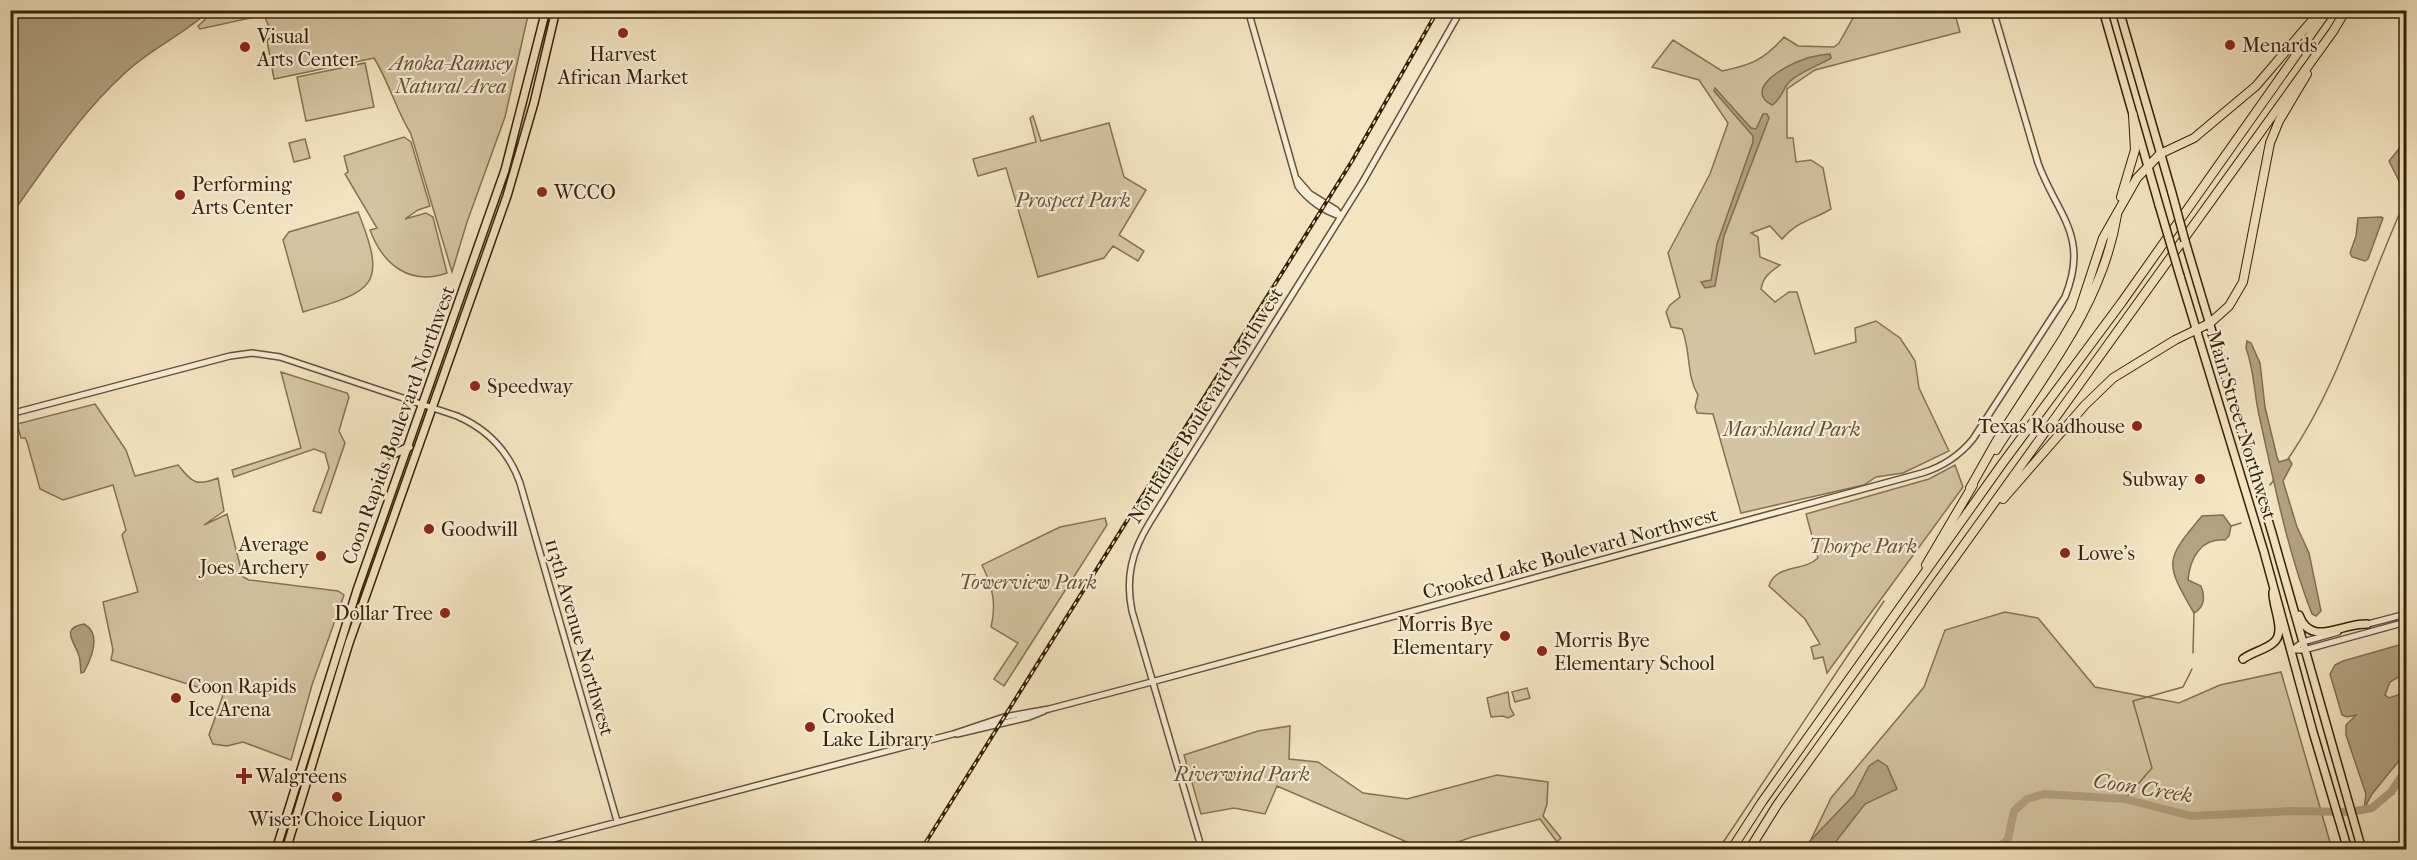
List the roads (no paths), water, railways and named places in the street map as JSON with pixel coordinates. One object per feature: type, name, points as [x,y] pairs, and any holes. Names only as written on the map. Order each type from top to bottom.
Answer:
[{"type":"highway","points":[[2118,214],[2131,188],[2148,166],[2160,154],[2194,138],[2256,86],[2321,10]]},
{"type":"highway","points":[[1731,849],[2002,464],[2121,302],[2328,10]]},
{"type":"highway","points":[[1959,554],[2008,493],[2085,405],[2113,378],[2136,362],[2210,323],[2229,306],[2243,282],[2263,169],[2276,128],[2346,10]]},
{"type":"highway","points":[[1749,849],[1777,805],[1959,554],[2039,438],[2334,30]]},
{"type":"highway","points":[[1898,613],[1970,488],[2062,354],[2084,315],[2114,234],[2135,150],[2133,115]]},
{"type":"main road","name":"Coon Rapids Boulevard Northwest","points":[[276,849],[355,596],[506,170],[546,10]]},
{"type":"main road","name":"Coon Rapids Boulevard Northwest","points":[[286,849],[349,643],[511,184],[556,10]]},
{"type":"main road","name":"Main Street Northwest","points":[[2103,10],[2196,330],[2273,583],[2349,849]]},
{"type":"main road","name":"Main Street Northwest","points":[[2119,10],[2362,849]]},
{"type":"main road","points":[[391,455],[409,447]]},
{"type":"main road","points":[[2243,659],[2270,645],[2278,638],[2279,631],[2272,599],[2273,583]]},
{"type":"main road","points":[[2286,586],[2303,625],[2310,632],[2318,633],[2367,624]]},
{"type":"street","points":[[1248,10],[1296,178],[1310,194],[1336,210],[1341,216]]},
{"type":"street","name":"Northdale Boulevard Northwest","points":[[1202,849],[1132,611],[1128,585],[1131,562],[1138,542],[1410,103],[1461,10]]},
{"type":"street","name":"Crooked Lake Boulevard Northwest","points":[[511,849],[953,734],[968,733],[1029,717],[1049,709],[1931,470],[1951,459],[1966,447],[2065,297],[2073,270],[2074,246],[2070,227],[2060,206],[2045,184],[1993,10]]},
{"type":"street","name":"113th Avenue Northwest","points":[[10,414],[230,356],[252,353],[280,357],[457,416],[480,428],[497,444],[511,463],[522,488],[617,821]]},
{"type":"street","points":[[2292,650],[2367,624],[2406,614]]},
{"type":"street","points":[[2304,646],[2406,622]]},
{"type":"waterway","points":[[2288,459],[2323,399],[2403,206]]},
{"type":"waterway","points":[[2270,485],[2274,480]]},
{"type":"waterway","points":[[2231,526],[2241,523]]},
{"type":"waterway","points":[[1718,850],[1884,601]]},
{"type":"waterway","points":[[2193,653],[2194,613]]},
{"type":"waterway","points":[[2125,799],[2152,768],[2133,701],[2183,687],[2192,669]]},
{"type":"waterway","name":"Coon Creek","points":[[1997,850],[2008,839],[2014,811],[2027,799],[2044,794],[2125,799],[2191,816],[2292,811],[2351,812],[2372,808],[2391,792],[2406,770]]},
{"type":"waterway","points":[[2402,797],[2406,799]]},
{"type":"railway","points":[[921,850],[1352,161],[1438,10]]},
{"type":"place","name":"Harvest African Market","points":[[623,33]]},
{"type":"place","name":"Menards","points":[[2230,45]]},
{"type":"place","name":"Visual Arts Center","points":[[245,47]]},
{"type":"place","name":"WCCO","points":[[542,192]]},
{"type":"place","name":"Performing Arts Center","points":[[180,195]]},
{"type":"place","name":"Speedway","points":[[475,386]]},
{"type":"place","name":"Texas Roadhouse","points":[[2137,426]]},
{"type":"place","name":"Subway","points":[[2200,479]]},
{"type":"place","name":"Goodwill","points":[[429,529]]},
{"type":"place","name":"Lowe's","points":[[2065,553]]},
{"type":"place","name":"Average Joes Archery","points":[[321,556]]},
{"type":"place","name":"Dollar Tree","points":[[445,613]]},
{"type":"place","name":"Morris Bye Elementary","points":[[1505,636]]},
{"type":"place","name":"Morris Bye Elementary School","points":[[1542,651]]},
{"type":"place","name":"Coon Rapids Ice Arena","points":[[176,698]]},
{"type":"place","name":"Crooked Lake Library","points":[[810,727]]},
{"type":"place","name":"Walgreens","points":[[244,776]]},
{"type":"place","name":"Wiser Choice Liquor","points":[[337,797]]},
{"type":"park label","name":"Anoka-Ramsey Natural Area","points":[[451,74]]},
{"type":"park label","name":"Prospect Park","points":[[1073,200]]},
{"type":"park label","name":"Marshland Park","points":[[1792,429]]},
{"type":"park label","name":"Thorpe Park","points":[[1863,546]]},
{"type":"park label","name":"Towerview Park","points":[[1028,582]]},
{"type":"park label","name":"Riverwind Park","points":[[1242,774]]}]
